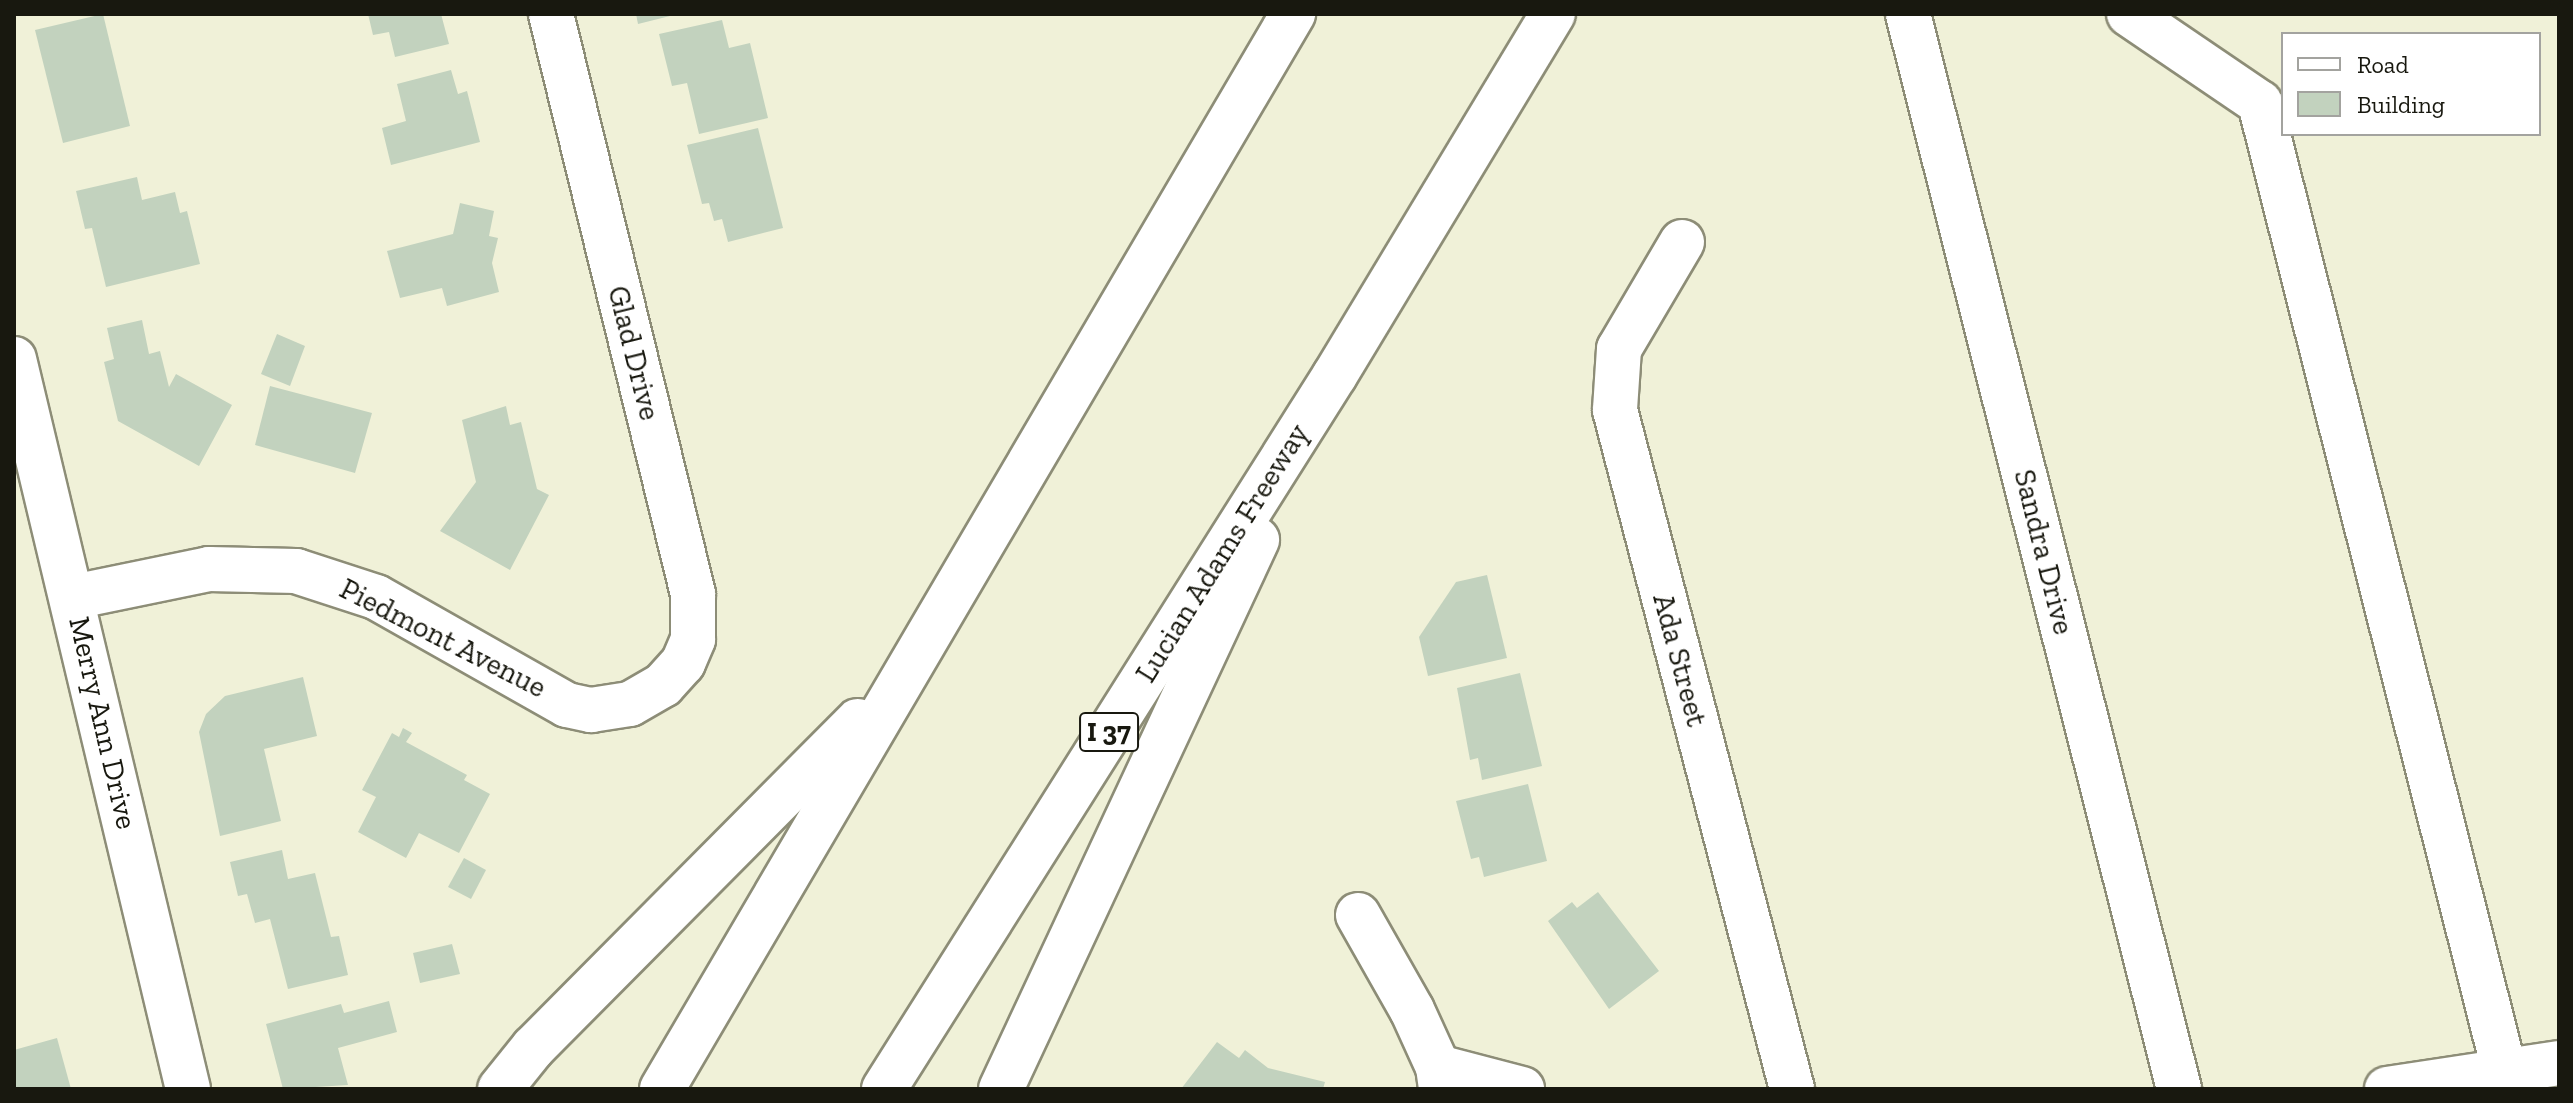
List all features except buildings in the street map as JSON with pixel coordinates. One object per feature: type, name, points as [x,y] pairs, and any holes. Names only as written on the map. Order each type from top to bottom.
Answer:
[{"type":"main road","name":"Glad Drive","points":[[551,14],[693,594],[693,639],[683,663],[663,685]]},
{"type":"main road","points":[[662,1089],[1293,14]]},
{"type":"main road","name":"Lucian Adams Freeway","points":[[884,1089],[1335,375],[1553,14]]},
{"type":"main road","name":"Sandra Drive","points":[[1908,14],[2179,1089]]},
{"type":"main road","points":[[2129,14],[2260,103],[2507,1080]]},
{"type":"main road","name":"Ada Street","points":[[1682,242],[1619,349],[1615,410],[1792,1089]]},
{"type":"main road","name":"Merry Ann Drive","points":[[14,359],[188,1089]]},
{"type":"main road","points":[[1001,1089],[1335,375]]},
{"type":"main road","name":"Piedmont Avenue","points":[[73,597],[209,569],[296,571],[376,597],[567,705],[607,710],[630,704],[663,685]]},
{"type":"main road","points":[[500,1089],[533,1048],[902,677]]},
{"type":"main road","points":[[1358,915],[1439,1078],[1522,1089]]},
{"type":"main road","points":[[2387,1089],[2507,1080],[2559,1063]]}]
